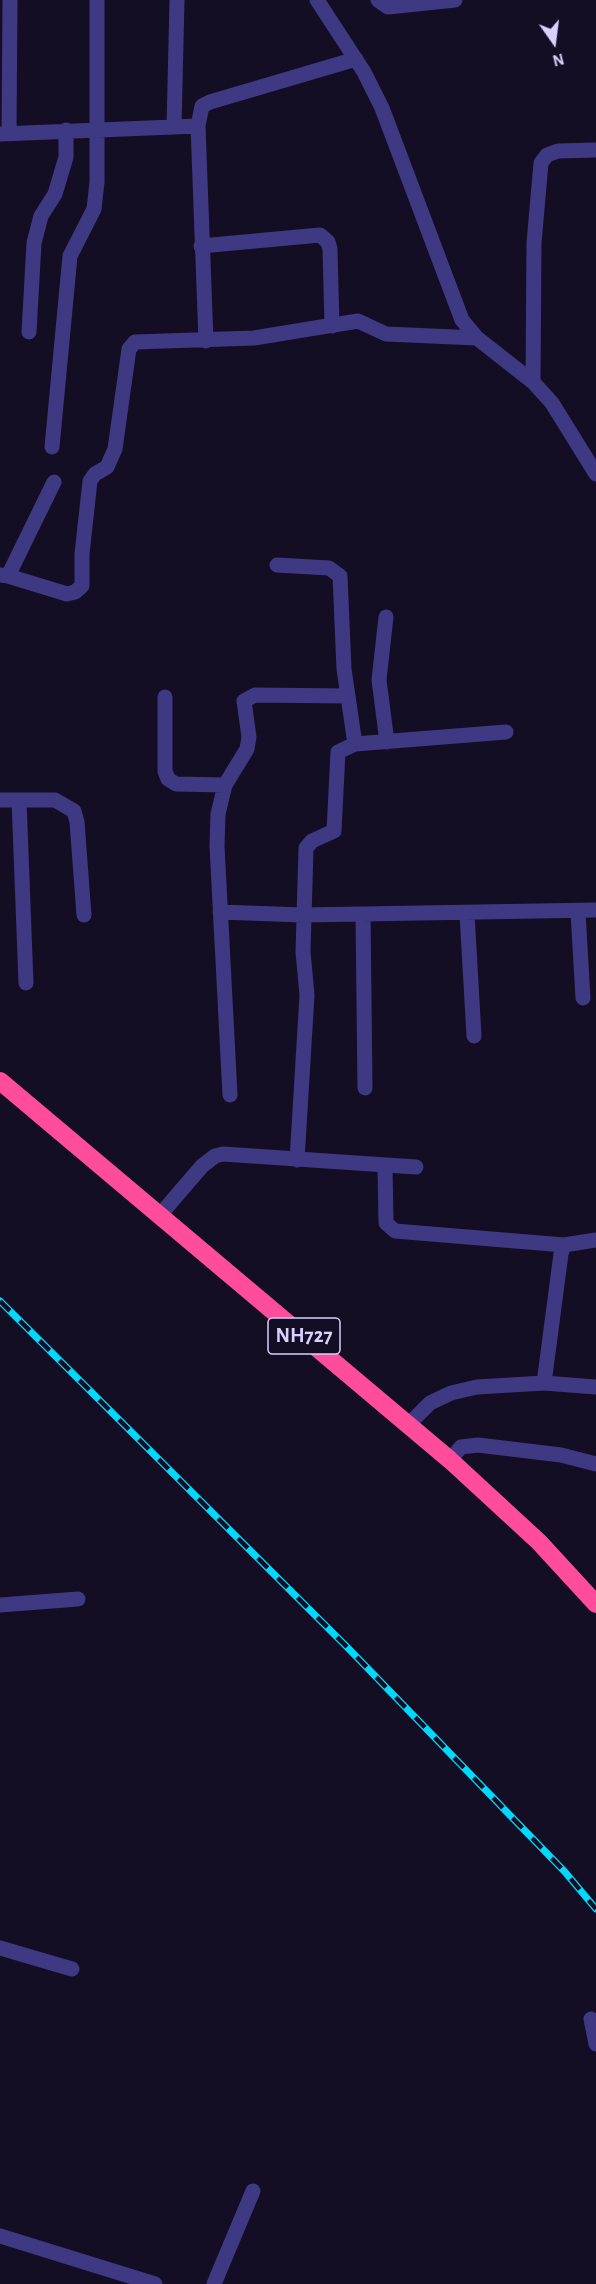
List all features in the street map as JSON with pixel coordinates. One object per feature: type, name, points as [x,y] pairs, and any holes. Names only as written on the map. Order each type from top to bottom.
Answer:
[{"type":"highway","name":"NH727","points":[[0,1081],[450,1460],[539,1542],[596,1604]]},
{"type":"street","points":[[9,0],[4,133],[198,126]]},
{"type":"street","points":[[52,447],[70,256],[93,209],[97,182],[97,0]]},
{"type":"street","points":[[174,127],[177,0]]},
{"type":"street","points":[[317,0],[356,59],[382,108],[462,320],[477,338],[533,382],[552,403],[596,474]]},
{"type":"street","points":[[378,0],[388,7],[455,0]]},
{"type":"street","points":[[206,340],[198,126],[202,106],[356,59]]},
{"type":"street","points":[[29,332],[34,243],[41,216],[56,194],[66,157],[66,130]]},
{"type":"street","points":[[533,382],[534,243],[541,163],[547,154],[558,151],[596,150]]},
{"type":"street","points":[[201,246],[320,236],[328,242],[330,249],[332,326]]},
{"type":"street","points":[[54,482],[4,576],[67,594],[79,590],[90,481],[95,474],[107,467],[115,449],[129,349],[140,340],[206,340],[282,335],[358,321],[386,334],[477,338]]},
{"type":"street","points":[[277,565],[329,568],[340,576],[348,696],[355,744]]},
{"type":"street","points":[[386,616],[379,680],[387,742]]},
{"type":"street","points":[[230,1095],[217,846],[218,814],[225,785],[247,749],[249,737],[244,706],[246,698],[255,695],[348,696]]},
{"type":"street","points":[[165,697],[165,771],[168,779],[176,784],[225,785]]},
{"type":"street","points":[[297,1160],[307,995],[303,915],[306,848],[312,841],[334,831],[337,757],[342,748],[355,744],[506,732]]},
{"type":"street","points":[[0,800],[55,800],[74,811],[77,822],[84,915]]},
{"type":"street","points":[[19,800],[26,983]]},
{"type":"street","points":[[220,912],[303,915],[596,910]]},
{"type":"street","points":[[578,912],[583,998]]},
{"type":"street","points":[[363,914],[365,1088]]},
{"type":"street","points":[[467,914],[474,1036]]},
{"type":"street","points":[[160,1215],[202,1166],[215,1156],[231,1153],[297,1160],[416,1167]]},
{"type":"street","points":[[385,1166],[386,1223],[389,1228],[564,1245],[596,1240]]},
{"type":"street","points":[[544,1383],[564,1245]]},
{"type":"street","points":[[408,1425],[430,1403],[451,1393],[477,1387],[544,1383],[596,1387]]},
{"type":"street","points":[[450,1460],[460,1448],[478,1445],[561,1455],[596,1464]]},
{"type":"street","points":[[0,1605],[78,1599]]},
{"type":"street","points":[[0,1948],[72,1969]]},
{"type":"street","points":[[591,2019],[596,2044]]},
{"type":"street","points":[[214,2284],[253,2191]]},
{"type":"street","points":[[0,2236],[155,2284]]},
{"type":"railway","points":[[0,1301],[347,1647],[565,1872],[596,1909]]}]
